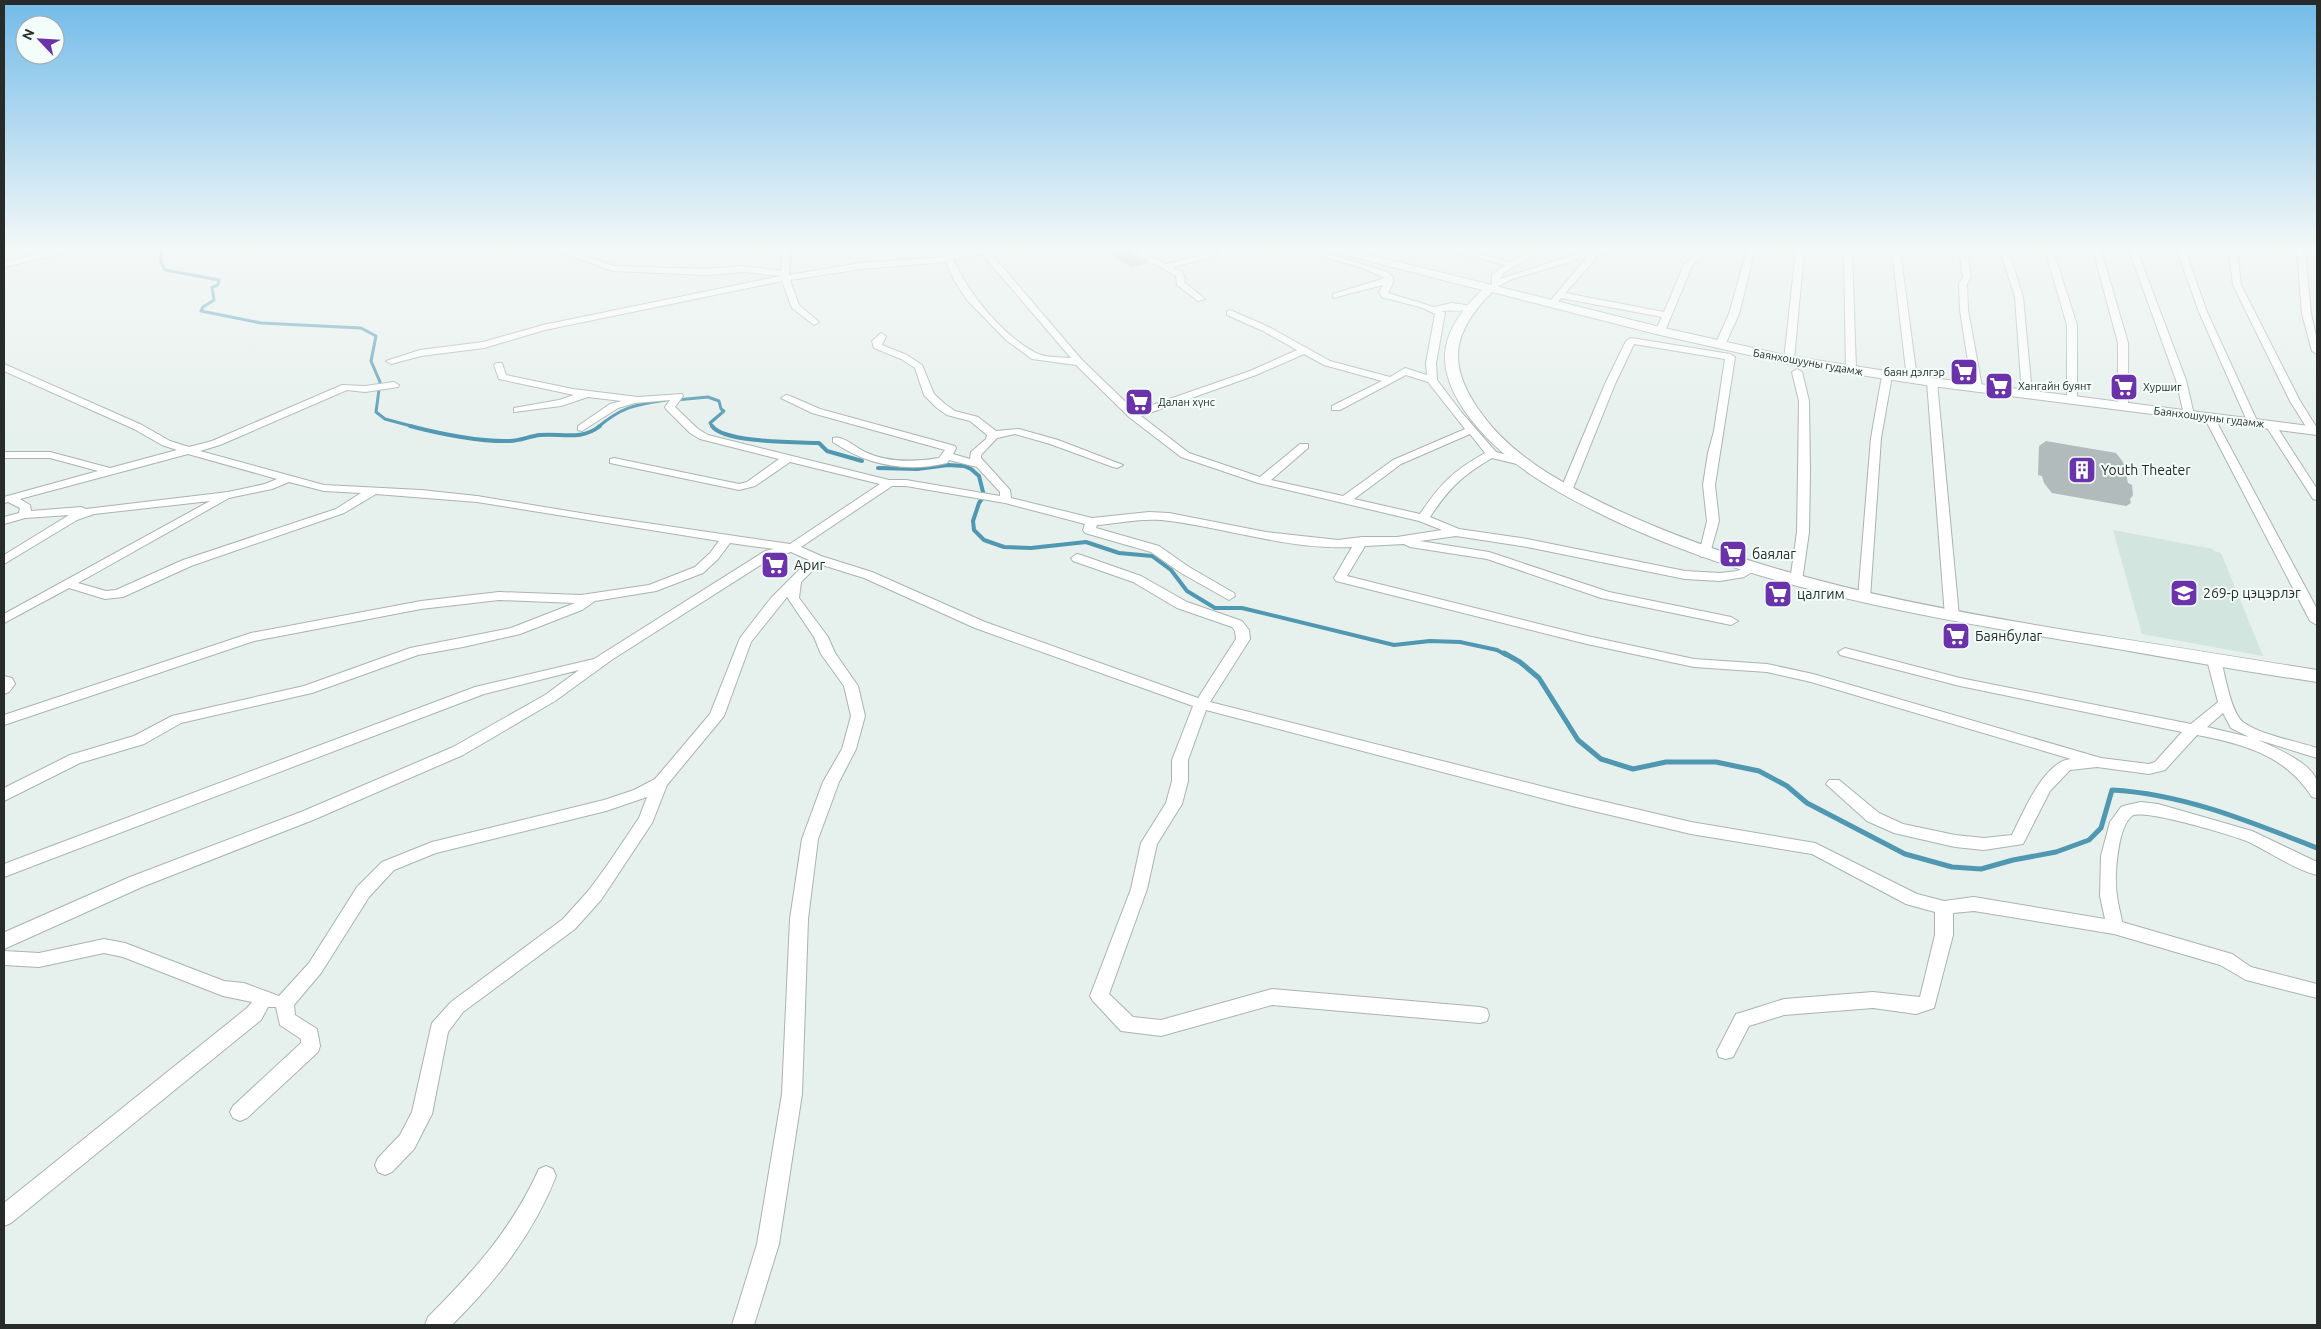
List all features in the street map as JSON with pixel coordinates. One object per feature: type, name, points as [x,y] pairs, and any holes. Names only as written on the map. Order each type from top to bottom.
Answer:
[{"type":"main road","points":[[1466,312],[1459,322],[1451,341],[1449,359],[1452,376],[1472,414],[1493,438],[1521,462],[1566,491],[1642,528],[1705,554],[1751,569],[1864,598]]},
{"type":"main road","name":"Баянхошууны гудамж","points":[[1598,312],[1660,331],[1789,360],[1886,376],[2316,431]]},
{"type":"street","points":[[391,362],[420,353],[484,345],[543,328],[617,312]]},
{"type":"street","points":[[802,312],[814,322]]},
{"type":"street","points":[[984,312],[1010,338],[1035,357],[1079,362]]},
{"type":"street","points":[[1036,312],[1079,362],[1133,415],[1185,455],[1262,481],[1423,518],[1456,532],[1527,543],[1704,577],[1733,575],[1751,569]]},
{"type":"street","points":[[1230,312],[1327,362],[1391,380]]},
{"type":"street","points":[[1432,380],[1431,363],[1437,323],[1441,315],[1437,312]]},
{"type":"street","points":[[1646,312],[1667,315]]},
{"type":"street","points":[[1660,331],[1668,312]]},
{"type":"street","points":[[1720,345],[1735,312]]},
{"type":"street","points":[[1789,360],[1794,312]]},
{"type":"street","points":[[1850,312],[1851,370]]},
{"type":"street","points":[[1904,312],[1912,379]]},
{"type":"street","points":[[1964,312],[1977,387]]},
{"type":"street","points":[[2020,312],[2027,394]]},
{"type":"street","points":[[2068,312],[2072,325],[2072,400]]},
{"type":"street","points":[[2114,312],[2123,343],[2123,406]]},
{"type":"street","points":[[2156,312],[2181,380],[2189,415]]},
{"type":"street","points":[[2203,312],[2253,424]]},
{"type":"street","points":[[2251,312],[2295,401],[2316,431]]},
{"type":"street","points":[[2306,312],[2313,343],[2317,351]]},
{"type":"street","points":[[881,336],[876,341],[878,346],[904,357],[919,367],[929,395],[951,413],[974,419],[993,434],[1002,435],[1015,431],[1054,442],[1117,465]]},
{"type":"street","points":[[1566,491],[1610,384],[1631,341],[1730,357],[1719,431],[1713,453],[1709,485],[1713,521],[1705,554]]},
{"type":"street","points":[[1133,415],[1253,373],[1305,350]]},
{"type":"street","points":[[499,365],[502,377],[573,392],[638,400],[676,399],[670,407],[694,431],[704,437],[889,483],[906,483],[1000,499],[1092,522],[1148,516],[1169,517],[1266,536],[1338,544],[1362,541],[1396,541],[1456,532]]},
{"type":"street","points":[[4,367],[138,427],[166,443],[286,479],[324,488],[421,493],[477,499],[599,520],[792,548],[817,559],[868,575],[938,604],[980,625],[1201,704],[1572,800],[1691,828],[1815,849],[1912,899],[1944,908],[1974,904],[2114,927],[2226,959],[2246,973],[2317,991]]},
{"type":"street","points":[[1336,408],[1391,380],[1404,370],[1432,380],[1471,430],[1489,449],[1491,454]]},
{"type":"street","points":[[1796,581],[1804,532],[1804,401],[1797,372]]},
{"type":"street","points":[[1886,376],[1876,438],[1864,598],[1952,616],[2317,676]]},
{"type":"street","points":[[1932,382],[1952,616]]},
{"type":"street","points":[[7,499],[216,443],[346,387],[377,388],[392,386]]},
{"type":"street","points":[[518,410],[561,403],[587,393]]},
{"type":"street","points":[[786,398],[824,413],[951,448],[943,461],[917,466],[884,462],[854,452],[837,440]]},
{"type":"street","points":[[582,428],[614,406],[638,400]]},
{"type":"street","points":[[2208,417],[2241,474],[2317,621]]},
{"type":"street","points":[[2271,426],[2317,497]]},
{"type":"street","points":[[1343,501],[1397,462],[1471,430]]},
{"type":"street","points":[[993,434],[991,440],[975,454],[982,465],[1006,492],[1000,499]]},
{"type":"street","points":[[1262,481],[1304,446]]},
{"type":"street","points":[[4,455],[50,454],[110,472]]},
{"type":"street","points":[[1423,518],[1439,494],[1462,471],[1491,454],[1521,462]]},
{"type":"street","points":[[947,456],[982,465]]},
{"type":"street","points":[[614,461],[739,487],[751,484],[786,458]]},
{"type":"street","points":[[4,521],[24,515],[92,510],[228,495],[268,487],[286,479]]},
{"type":"street","points":[[4,942],[19,933],[136,882],[307,816],[458,751],[550,698],[608,656],[769,554],[792,548],[889,483]]},
{"type":"street","points":[[68,584],[105,595],[118,594],[187,563],[340,511],[373,491]]},
{"type":"street","points":[[4,619],[228,495]]},
{"type":"street","points":[[7,499],[26,507],[24,515]]},
{"type":"street","points":[[4,560],[73,518],[92,510]]},
{"type":"street","points":[[1092,522],[1089,530],[1156,549],[1185,570],[1229,596]]},
{"type":"street","points":[[4,720],[251,637],[421,605],[500,596],[530,598],[594,597],[646,589],[689,576],[705,566],[726,539]]},
{"type":"street","points":[[1362,541],[1340,578],[1587,640],[1694,663],[1768,668],[1813,678],[2101,763],[2149,769],[2160,766],[2181,741],[2226,703]]},
{"type":"street","points":[[1396,541],[1489,556],[1606,595],[1730,621]]},
{"type":"street","points":[[1077,558],[1137,579],[1182,605],[1238,624],[1242,630],[1243,639],[1201,704],[1180,760],[1180,781],[1174,804],[1149,843],[1138,889],[1099,996],[1128,1025],[1161,1028],[1272,997],[1480,1015]]},
{"type":"street","points":[[385,1165],[407,1142],[422,1114],[439,1030],[457,1006],[569,924],[595,895],[646,819],[660,783],[717,716],[745,641],[762,617],[817,559]]},
{"type":"street","points":[[743,1325],[768,1244],[792,1094],[799,919],[810,839],[831,782],[849,749],[858,716],[851,686],[828,654],[821,637],[792,598],[795,582]]},
{"type":"street","points":[[4,795],[76,759],[139,740],[177,719],[307,690],[414,651],[463,643],[514,631],[577,607],[594,597]]},
{"type":"street","points":[[1845,652],[1960,682],[2195,729],[2252,743],[2286,760],[2306,776],[2317,793]]},
{"type":"street","points":[[4,871],[480,690],[580,667],[608,656]]},
{"type":"street","points":[[2214,660],[2226,703],[2236,725],[2277,741],[2317,753]]},
{"type":"street","points":[[4,680],[8,684],[4,689]]},
{"type":"street","points":[[1834,784],[1873,817],[1900,828],[1955,841],[1984,844],[2017,840],[2044,788],[2066,765],[2101,763]]},
{"type":"street","points":[[284,1003],[315,968],[363,892],[388,866],[432,848],[606,805],[640,794],[660,783]]},
{"type":"street","points":[[2114,927],[2114,917],[2108,896],[2109,856],[2118,822],[2127,812],[2141,808],[2158,810],[2252,837],[2317,869]]},
{"type":"street","points":[[1726,1051],[1743,1020],[1784,1007],[1873,1000],[1916,1006],[1928,1003],[1944,935],[1944,908]]},
{"type":"street","points":[[4,958],[39,960],[104,946],[125,950],[223,988],[244,990],[264,999],[284,1003]]},
{"type":"street","points":[[4,1216],[254,1014],[264,999]]},
{"type":"street","points":[[240,1112],[311,1046],[310,1036],[287,1019],[284,1003]]},
{"type":"street","points":[[436,1325],[475,1287],[510,1241],[539,1197],[546,1176]]},
{"type":"shaded area","name":"269-р цэцэрлэг","points":[[2113,530],[2213,549],[2221,553],[2263,656],[2142,634]]},
{"type":"building","name":"Youth Theater","points":[[2046,441],[2116,453],[2123,462],[2128,483],[2132,485],[2133,495],[2130,499],[2131,503],[2126,506],[2052,493],[2044,483],[2042,476],[2038,475],[2039,446]]},
{"type":"waterway","points":[[206,312],[261,323],[361,328],[376,336],[371,361],[380,382],[376,412],[385,419],[415,427]]},
{"type":"waterway","points":[[676,400],[708,397],[719,401],[721,409],[724,411],[710,423],[713,427]]},
{"type":"waterway","points":[[598,427],[622,411],[646,403],[666,400]]},
{"type":"waterway","points":[[410,426],[447,435],[498,441],[518,440],[540,435],[578,435],[593,431],[600,426]]},
{"type":"waterway","points":[[713,427],[719,432],[745,439],[819,443],[827,451],[862,461]]},
{"type":"waterway","points":[[878,468],[917,469],[948,465],[964,466],[971,469],[979,476],[984,496],[979,503],[973,521],[974,530],[984,540],[1004,547],[1031,548],[1086,542],[1119,553],[1152,556],[1171,570],[1187,591],[1215,608],[1242,608],[1394,645],[1430,641],[1460,642],[1497,650],[1506,655]]},
{"type":"waterway","points":[[1504,653],[1520,662],[1539,678],[1578,740],[1601,759],[1633,769],[1666,762],[1716,762],[1759,771],[1787,786],[1807,803],[1905,854],[1952,867],[1981,869],[2013,860],[2056,852],[2089,840],[2101,828],[2112,790],[2165,797],[2191,803],[2242,819],[2317,848]]},
{"type":"place","name":"баян дэлгэр","points":[[1964,372]]},
{"type":"place","name":"Хангайн буянт","points":[[1999,386]]},
{"type":"place","name":"Хуршиг","points":[[2124,387]]},
{"type":"place","name":"Далан хүнс","points":[[1139,402]]},
{"type":"place","name":"Youth Theater","points":[[2082,470]]},
{"type":"place","name":"баялаг","points":[[1733,554]]},
{"type":"place","name":"Ариг","points":[[775,565]]},
{"type":"place","name":"269-р цэцэрлэг","points":[[2184,593]]},
{"type":"place","name":"цалгим","points":[[1778,594]]},
{"type":"place","name":"Баянбулаг","points":[[1956,636]]}]
